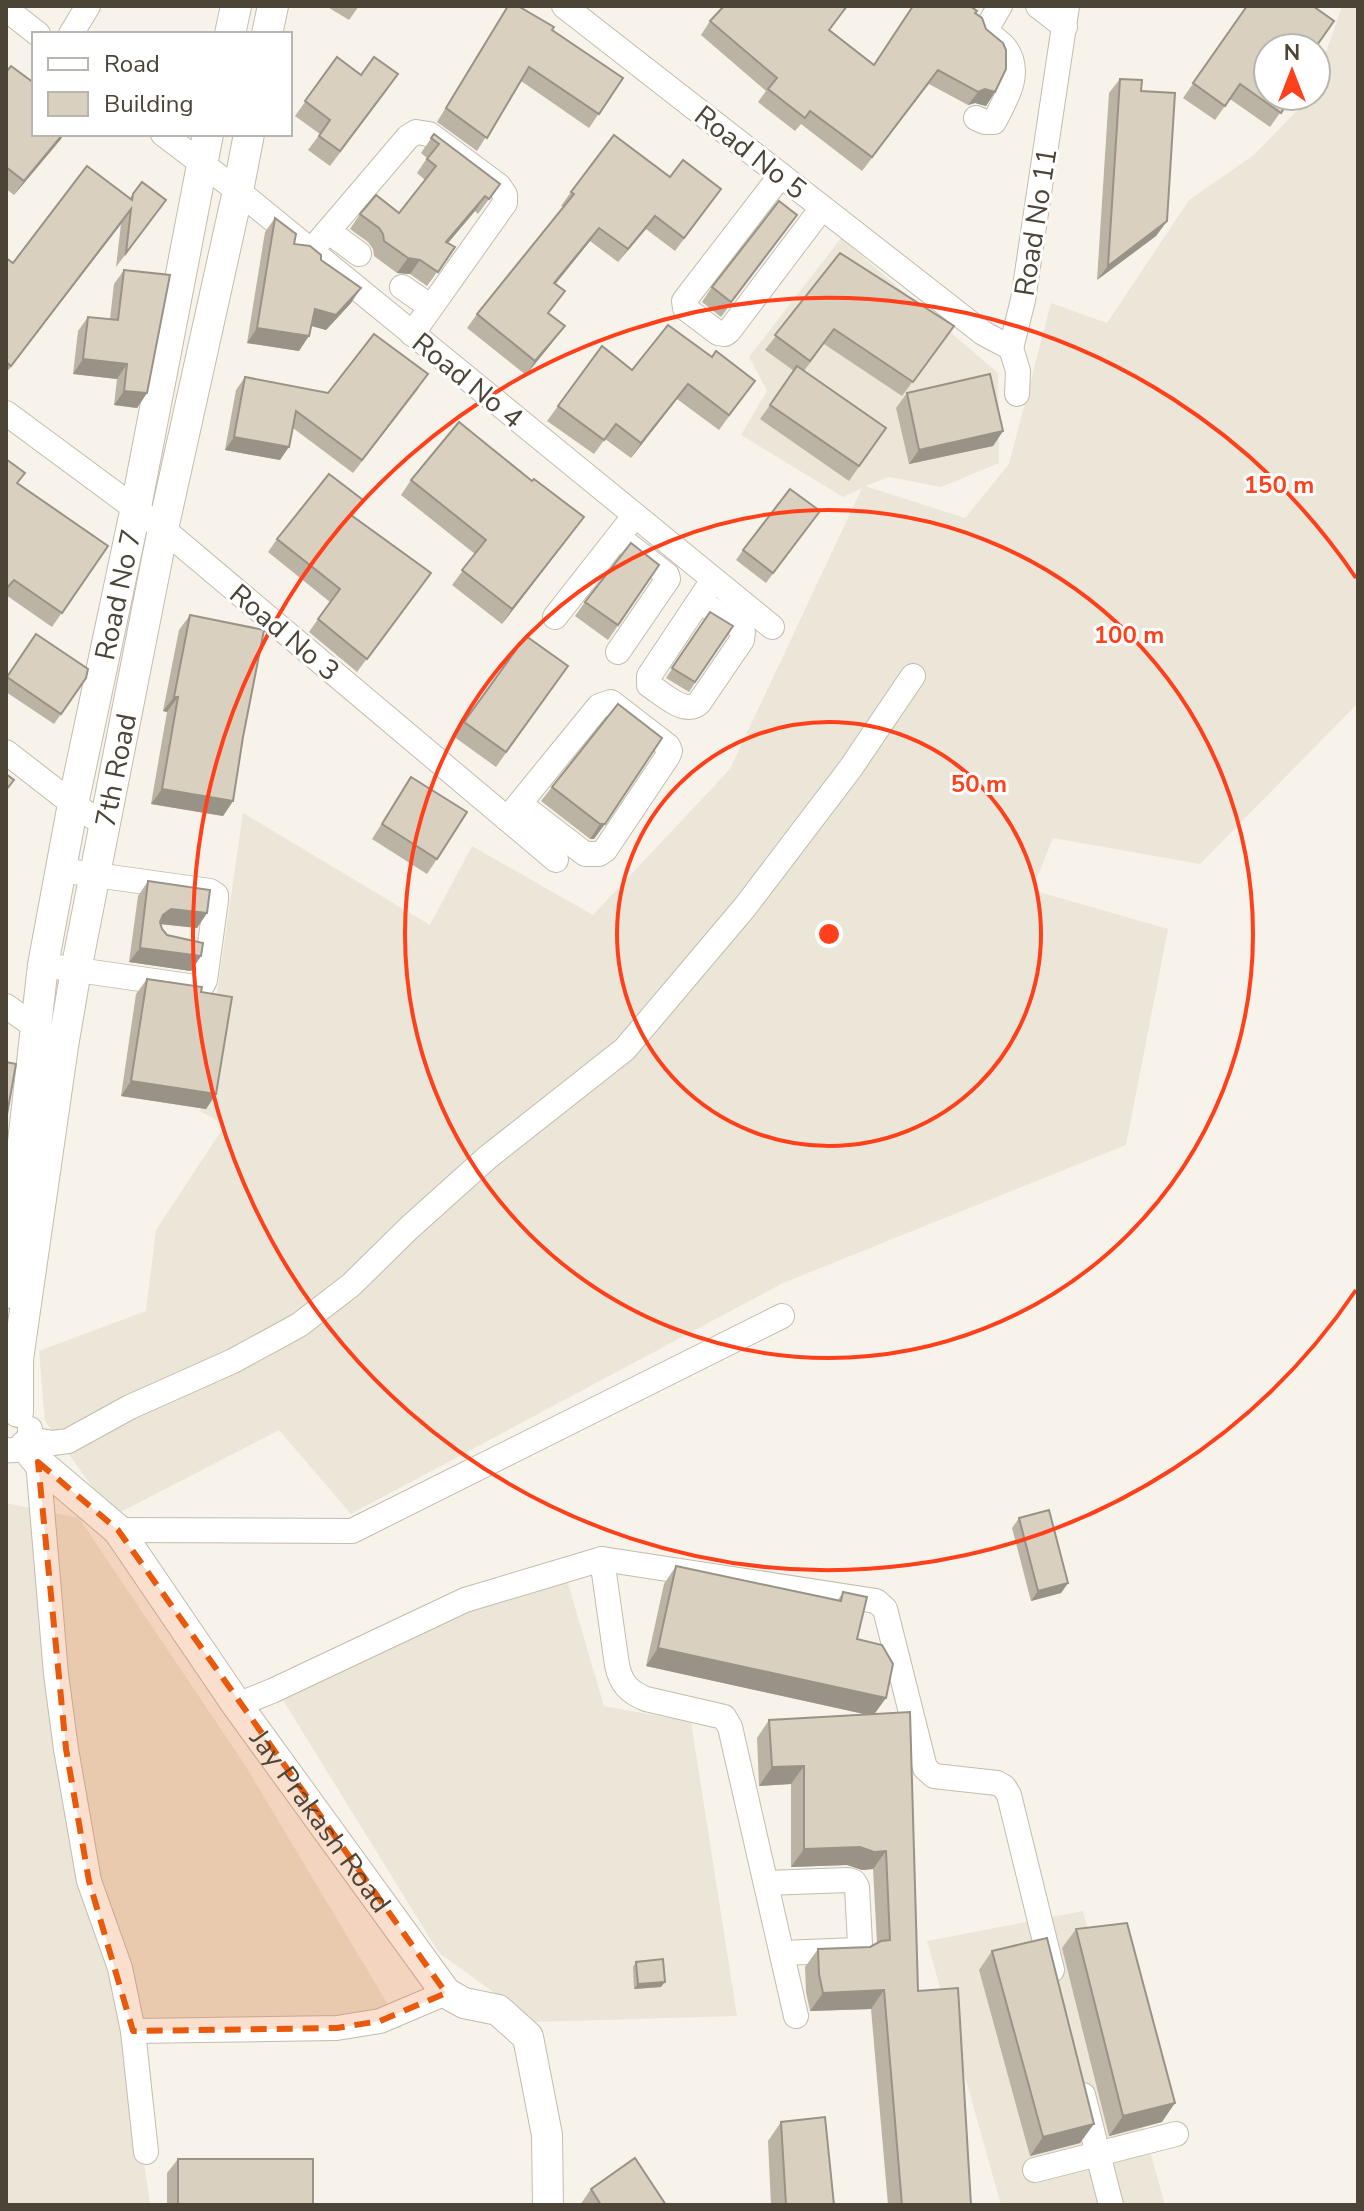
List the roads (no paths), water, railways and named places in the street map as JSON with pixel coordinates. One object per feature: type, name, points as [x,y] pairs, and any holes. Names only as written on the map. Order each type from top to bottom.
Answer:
[{"type":"street","points":[[230,32],[236,6]]},
{"type":"street","points":[[267,32],[273,6]]},
{"type":"street","name":"Road No 5","points":[[564,6],[815,218],[937,298],[983,333],[1011,348]]},
{"type":"street","points":[[976,118],[994,122],[1010,91],[1012,65],[1006,49],[987,32],[1000,6]]},
{"type":"street","points":[[1038,6],[1066,16]]},
{"type":"street","points":[[6,9],[35,32]]},
{"type":"street","name":"Road No 11","points":[[1011,348],[1023,300],[1066,16]]},
{"type":"street","points":[[311,251],[408,137],[416,132],[429,134],[499,186],[505,195],[505,203],[412,334]]},
{"type":"street","name":"Road No 4","points":[[166,136],[238,191],[772,627]]},
{"type":"street","name":"Road No 7","points":[[6,1293],[43,965],[208,136]]},
{"type":"street","name":"7th Road","points":[[20,1437],[18,1359],[76,970],[163,529],[249,136]]},
{"type":"street","points":[[773,185],[684,301],[683,306],[696,317],[718,333],[729,331],[815,218]]},
{"type":"street","points":[[328,231],[359,254]]},
{"type":"street","points":[[402,287],[431,307]]},
{"type":"street","points":[[1011,348],[1018,371],[1017,394]]},
{"type":"street","name":"Road No 3","points":[[6,413],[136,507],[514,812],[556,860]]},
{"type":"street","points":[[555,617],[634,516]]},
{"type":"street","points":[[618,537],[638,565],[667,575],[668,579],[618,652]]},
{"type":"street","points":[[699,601],[713,580]]},
{"type":"street","points":[[146,2152],[133,2031],[120,1968],[89,1881],[20,1437],[53,1443],[68,1441],[130,1407],[233,1361],[299,1325],[351,1285],[488,1157],[625,1049],[745,907],[850,769],[913,676]]},
{"type":"street","points":[[606,702],[611,702],[668,746],[668,756],[605,850],[599,854],[585,854],[514,812],[599,706],[606,702]]},
{"type":"street","points":[[6,752],[105,825]]},
{"type":"street","points":[[43,965],[196,987],[202,986],[205,980],[216,895],[210,891],[60,870]]},
{"type":"street","points":[[180,941],[210,945]]},
{"type":"street","points":[[6,1006],[63,1046]]},
{"type":"street","points":[[118,1530],[352,1531],[782,1316]]},
{"type":"street","name":"Jay Prakash Road","points":[[20,1437],[118,1530],[237,1705],[446,1993]]},
{"type":"street","points":[[602,1559],[617,1665],[625,1687],[646,1699],[724,1717],[730,1727],[796,2016]]},
{"type":"street","points":[[237,1705],[465,1600],[602,1559],[876,1601],[885,1609],[929,1774],[997,1783],[1009,1795],[1057,1990]]},
{"type":"street","points":[[766,1883],[848,1880],[857,1887],[860,1944],[857,1950],[782,1953]]},
{"type":"street","points":[[133,2031],[337,2028],[380,2021],[446,1993],[464,2003],[498,2010],[528,2037],[547,2135],[548,2205]]},
{"type":"street","points":[[1079,2079],[1111,2205]]},
{"type":"street","points":[[1035,2170],[1176,2134]]}]
